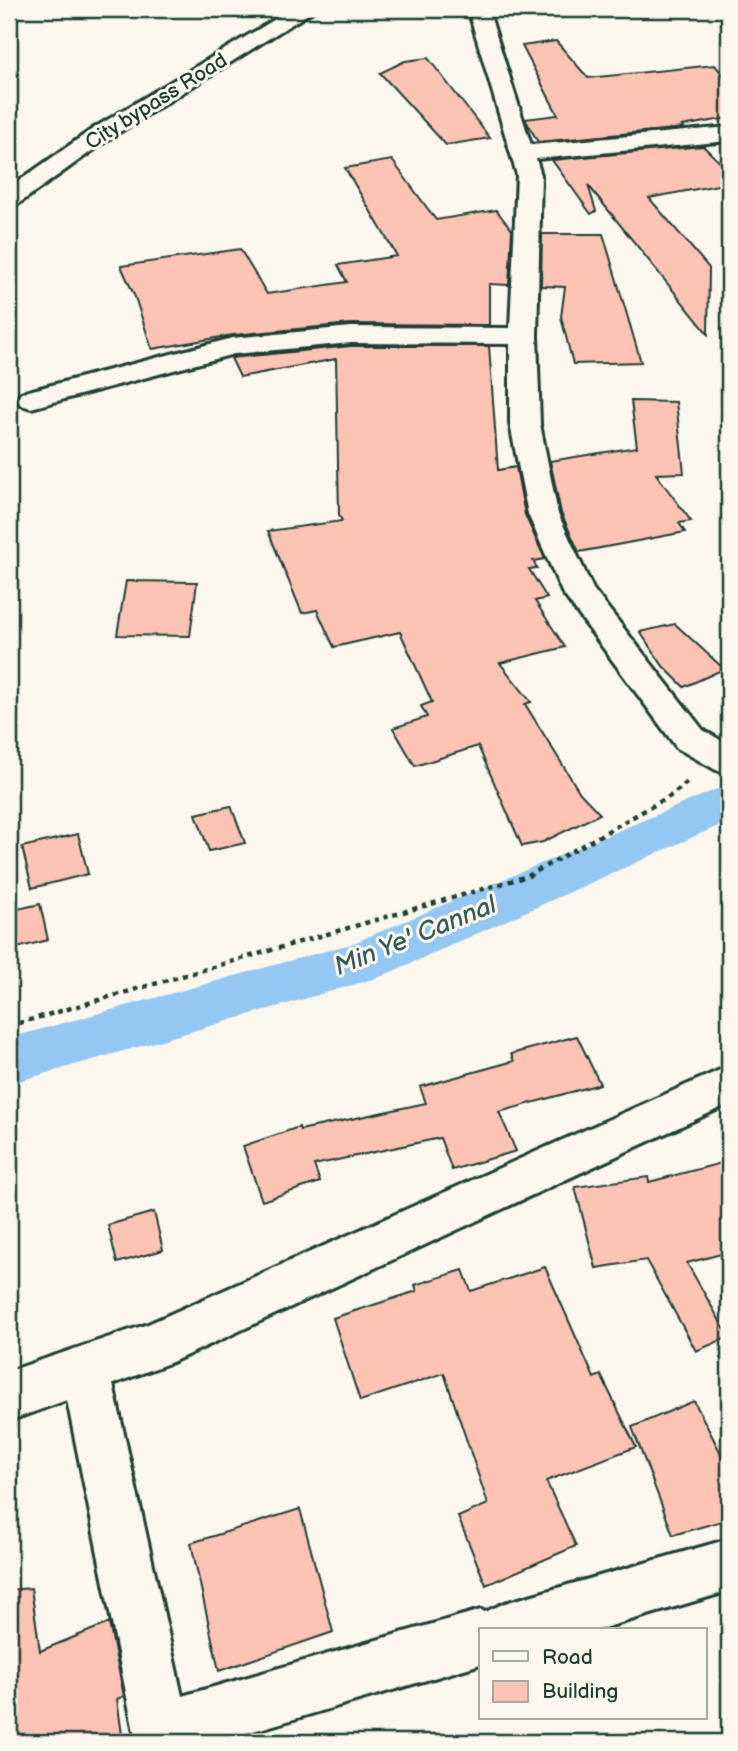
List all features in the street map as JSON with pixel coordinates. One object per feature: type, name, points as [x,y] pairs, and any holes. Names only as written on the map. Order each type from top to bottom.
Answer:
[{"type":"street","name":"City bypass Road","points":[[9,199],[102,133],[306,9]]},
{"type":"street","points":[[478,9],[529,175],[528,260],[523,336],[525,424],[543,514],[578,592],[690,739],[724,758]]},
{"type":"street","points":[[522,153],[729,134]]},
{"type":"street","points":[[31,399],[233,346],[351,335],[523,336]]},
{"type":"street","points":[[9,1396],[155,1345],[729,1084]]},
{"type":"street","points":[[85,1369],[163,1736],[479,1638]]},
{"type":"street","points":[[512,1628],[729,1565]]},
{"type":"path","points":[[9,1026],[528,876],[672,795],[724,758]]},
{"type":"building","points":[[556,41],[588,78],[715,65],[729,82],[729,118],[682,126],[684,128],[538,142],[525,119],[558,115],[522,46]]},
{"type":"building","points":[[428,58],[490,138],[446,145],[380,73],[405,61]]},
{"type":"building","points":[[703,146],[729,171],[729,183],[649,198],[709,268],[708,334],[588,185],[596,211],[591,214],[552,160]]},
{"type":"building","points":[[392,160],[436,220],[496,210],[512,230],[509,285],[489,284],[489,325],[351,324],[233,335],[152,349],[135,297],[121,266],[240,249],[267,294],[347,282],[338,265],[397,256],[345,168]]},
{"type":"building","points":[[542,234],[603,234],[641,362],[573,364],[561,317],[565,287],[541,286]]},
{"type":"building","points":[[351,346],[489,346],[498,470],[516,467],[525,515],[545,559],[533,561],[537,568],[529,569],[547,598],[535,601],[565,647],[500,663],[531,702],[525,704],[580,793],[600,814],[543,842],[522,846],[478,746],[415,766],[393,728],[427,717],[421,706],[432,702],[400,632],[334,647],[317,610],[302,613],[268,531],[342,521],[339,515],[336,359],[240,377],[231,358]]},
{"type":"building","points":[[631,401],[676,402],[684,473],[656,474],[691,521],[679,523],[685,532],[579,552],[561,513],[550,461],[637,447]]},
{"type":"building","points":[[126,581],[197,582],[190,636],[117,635]]},
{"type":"building","points":[[675,624],[724,669],[684,687],[663,666],[640,632]]},
{"type":"building","points":[[231,806],[245,843],[209,851],[196,814]]},
{"type":"building","points":[[78,834],[88,874],[32,888],[22,847]]},
{"type":"building","points":[[40,904],[48,940],[9,950],[9,911]]},
{"type":"building","points":[[577,1036],[600,1084],[499,1112],[516,1151],[452,1170],[440,1138],[314,1165],[320,1182],[262,1201],[243,1146],[299,1127],[300,1130],[426,1103],[420,1087],[514,1061],[511,1054]]},
{"type":"building","points":[[729,1161],[729,1252],[687,1263],[729,1337],[696,1351],[646,1260],[596,1268],[575,1187],[648,1177],[649,1182]]},
{"type":"building","points":[[154,1212],[163,1250],[117,1263],[108,1225]]},
{"type":"building","points":[[545,1267],[594,1378],[601,1375],[636,1447],[546,1481],[576,1546],[486,1585],[458,1517],[488,1504],[444,1373],[360,1401],[333,1318],[417,1291],[415,1285],[463,1270],[471,1291]]},
{"type":"building","points":[[694,1401],[729,1469],[729,1519],[673,1535],[632,1427]]},
{"type":"building","points":[[300,1509],[333,1632],[219,1671],[191,1543]]},
{"type":"building","points":[[31,1588],[40,1651],[109,1623],[124,1696],[117,1699],[123,1742],[9,1742],[9,1590]]},
{"type":"waterway","name":"Min Ye' Cannal","points":[[9,1061],[362,962],[729,801]]}]
